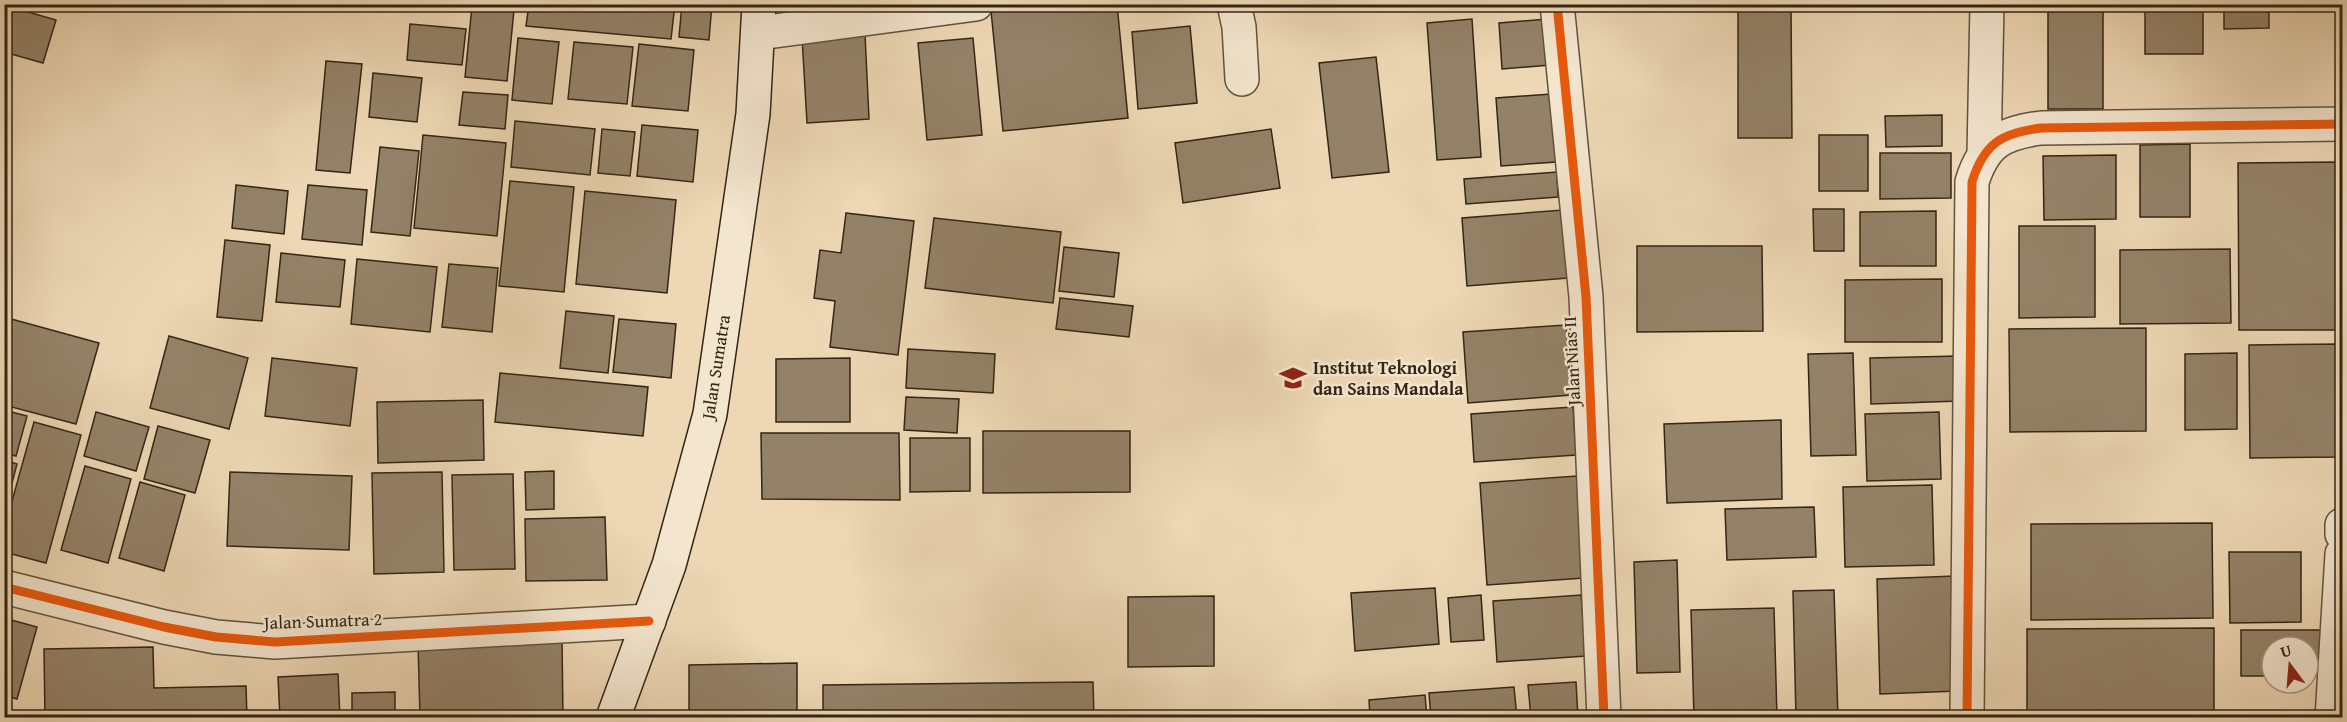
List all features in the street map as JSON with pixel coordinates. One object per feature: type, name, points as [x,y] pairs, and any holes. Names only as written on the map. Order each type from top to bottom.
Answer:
[{"type":"street","points":[[759,19],[976,4]]},
{"type":"street","points":[[1234,4],[1239,27],[1242,79]]},
{"type":"street","name":"Jalan Nias II","points":[[1557,4],[1586,297],[1604,717]]},
{"type":"street","points":[[1984,155],[1987,4]]},
{"type":"street","name":"Jalan Sumatra","points":[[613,717],[669,565],[710,414],[753,114],[759,19]]},
{"type":"street","points":[[1966,717],[1972,182],[1977,165],[1991,145],[2004,136],[2041,128],[2343,124]]},
{"type":"street","points":[[2343,525],[2343,534]]},
{"type":"street","points":[[2332,717],[2343,554]]},
{"type":"street","name":"Jalan Sumatra 2","points":[[4,587],[164,627],[216,637],[275,642],[649,621]]},
{"type":"building","points":[[529,4],[675,4],[671,39],[526,26]]},
{"type":"building","points":[[682,4],[712,4],[709,40],[679,37]]},
{"type":"building","points":[[1062,4],[1117,4],[1128,118],[1003,131],[991,11]]},
{"type":"building","points":[[1738,4],[1791,4],[1792,138],[1738,138]]},
{"type":"building","points":[[2048,4],[2103,4],[2103,109],[2048,109]]},
{"type":"building","points":[[2145,4],[2203,4],[2203,54],[2145,54]]},
{"type":"building","points":[[2224,4],[2269,4],[2269,28],[2224,29]]},
{"type":"building","points":[[4,5],[56,20],[43,63],[4,52]]},
{"type":"building","points":[[472,6],[514,10],[507,81],[465,77]]},
{"type":"building","points":[[1472,19],[1481,157],[1437,160],[1427,23]]},
{"type":"building","points":[[1547,19],[1550,65],[1502,69],[1499,23]]},
{"type":"building","points":[[410,24],[466,29],[462,65],[407,60]]},
{"type":"building","points":[[1190,26],[1197,103],[1138,109],[1132,32]]},
{"type":"building","points":[[865,34],[869,119],[807,123],[802,37]]},
{"type":"building","points":[[518,38],[559,42],[552,104],[512,100]]},
{"type":"building","points":[[973,38],[982,135],[927,140],[918,43]]},
{"type":"building","points":[[574,42],[633,47],[627,104],[568,99]]},
{"type":"building","points":[[639,44],[694,50],[688,111],[632,106]]},
{"type":"building","points":[[1376,57],[1389,172],[1332,178],[1319,63]]},
{"type":"building","points":[[326,61],[362,64],[350,173],[316,170]]},
{"type":"building","points":[[373,73],[422,78],[417,122],[369,117]]},
{"type":"building","points":[[463,92],[508,95],[505,129],[459,125]]},
{"type":"building","points":[[1551,94],[1556,162],[1501,166],[1496,98]]},
{"type":"building","points":[[1942,115],[1942,146],[1886,147],[1885,116]]},
{"type":"building","points":[[515,121],[595,129],[590,175],[511,167]]},
{"type":"building","points":[[642,125],[698,130],[693,182],[637,176]]},
{"type":"building","points":[[602,129],[635,132],[630,176],[598,173]]},
{"type":"building","points":[[1271,129],[1280,188],[1183,203],[1175,143]]},
{"type":"building","points":[[423,135],[506,143],[497,236],[414,228]]},
{"type":"building","points":[[1819,135],[1868,135],[1868,191],[1819,191]]},
{"type":"building","points":[[2190,144],[2190,217],[2140,217],[2140,145]]},
{"type":"building","points":[[380,147],[419,151],[410,236],[371,232]]},
{"type":"building","points":[[1880,153],[1951,153],[1951,198],[1880,199]]},
{"type":"building","points":[[2116,155],[2116,219],[2044,220],[2043,156]]},
{"type":"building","points":[[2342,162],[2342,330],[2239,330],[2238,163]]},
{"type":"building","points":[[1557,172],[1558,197],[1466,204],[1464,179]]},
{"type":"building","points":[[510,181],[574,187],[564,292],[499,286]]},
{"type":"building","points":[[236,185],[288,191],[284,234],[232,228]]},
{"type":"building","points":[[308,185],[367,190],[362,245],[302,239]]},
{"type":"building","points":[[585,191],[676,200],[667,293],[576,284]]},
{"type":"building","points":[[1813,209],[1844,209],[1844,251],[1814,251]]},
{"type":"building","points":[[1563,210],[1568,278],[1467,286],[1462,218]]},
{"type":"building","points":[[1936,211],[1936,266],[1860,266],[1860,212]]},
{"type":"building","points":[[846,213],[914,221],[898,355],[830,347],[835,301],[814,298],[820,250],[841,253]]},
{"type":"building","points":[[934,218],[1061,232],[1053,303],[925,288]]},
{"type":"building","points":[[2019,226],[2095,226],[2095,317],[2019,318]]},
{"type":"building","points":[[225,240],[270,245],[262,321],[217,317]]},
{"type":"building","points":[[1637,246],[1762,246],[1763,331],[1637,332]]},
{"type":"building","points":[[1064,247],[1119,253],[1114,297],[1059,291]]},
{"type":"building","points":[[2230,249],[2231,323],[2120,324],[2120,250]]},
{"type":"building","points":[[281,253],[345,260],[340,307],[276,302]]},
{"type":"building","points":[[357,259],[437,267],[430,332],[351,324]]},
{"type":"building","points":[[449,264],[498,268],[492,332],[442,327]]},
{"type":"building","points":[[1942,279],[1942,342],[1845,342],[1845,280]]},
{"type":"building","points":[[1060,298],[1133,306],[1129,337],[1056,329]]},
{"type":"building","points":[[566,311],[614,316],[608,373],[560,368]]},
{"type":"building","points":[[4,317],[99,343],[76,424],[4,405]]},
{"type":"building","points":[[619,319],[676,324],[671,378],[613,372]]},
{"type":"building","points":[[1566,325],[1571,395],[1468,403],[1463,332]]},
{"type":"building","points":[[2146,328],[2146,431],[2010,432],[2009,329]]},
{"type":"building","points":[[169,336],[248,358],[229,429],[150,408]]},
{"type":"building","points":[[2342,344],[2342,457],[2250,458],[2249,345]]},
{"type":"building","points":[[908,349],[995,354],[993,393],[906,388]]},
{"type":"building","points":[[1853,353],[1856,455],[1811,456],[1808,354]]},
{"type":"building","points":[[2237,353],[2237,429],[2185,430],[2185,354]]},
{"type":"building","points":[[1959,356],[1960,401],[1871,404],[1870,358]]},
{"type":"building","points":[[272,358],[357,368],[350,426],[265,416]]},
{"type":"building","points":[[850,358],[850,422],[776,422],[776,359]]},
{"type":"building","points":[[500,373],[648,387],[643,436],[495,422]]},
{"type":"building","points":[[906,397],[959,399],[957,433],[904,430]]},
{"type":"building","points":[[483,400],[484,460],[378,463],[377,402]]},
{"type":"building","points":[[1573,407],[1576,455],[1474,462],[1471,414]]},
{"type":"building","points":[[4,410],[27,416],[16,456],[4,453]]},
{"type":"building","points":[[96,412],[149,427],[136,471],[84,456]]},
{"type":"building","points":[[1939,412],[1941,479],[1867,481],[1865,414]]},
{"type":"building","points":[[1781,420],[1782,499],[1667,503],[1664,424]]},
{"type":"building","points":[[34,422],[81,435],[46,563],[4,552],[4,530]]},
{"type":"building","points":[[158,426],[210,440],[195,493],[144,479]]},
{"type":"building","points":[[983,431],[1130,431],[1130,492],[983,493]]},
{"type":"building","points":[[761,433],[899,433],[900,500],[762,499]]},
{"type":"building","points":[[910,438],[970,438],[970,491],[910,492]]},
{"type":"building","points":[[4,460],[17,464],[7,502],[4,501]]},
{"type":"building","points":[[85,466],[131,479],[108,563],[61,550]]},
{"type":"building","points":[[554,471],[554,509],[526,510],[525,472]]},
{"type":"building","points":[[230,472],[352,476],[349,550],[227,546]]},
{"type":"building","points":[[442,472],[444,572],[374,574],[372,473]]},
{"type":"building","points":[[513,474],[515,569],[454,570],[452,475]]},
{"type":"building","points":[[1577,476],[1584,578],[1487,585],[1480,483]]},
{"type":"building","points":[[140,482],[185,495],[164,571],[119,558]]},
{"type":"building","points":[[1932,485],[1934,565],[1845,567],[1843,487]]},
{"type":"building","points":[[1814,507],[1816,557],[1727,560],[1725,509]]},
{"type":"building","points":[[605,517],[607,580],[526,581],[525,519]]},
{"type":"building","points":[[2212,523],[2213,618],[2031,620],[2031,524]]},
{"type":"building","points":[[2229,552],[2301,552],[2301,622],[2230,623]]},
{"type":"building","points":[[1677,560],[1680,672],[1637,673],[1634,562]]},
{"type":"building","points":[[1955,576],[1958,691],[1880,694],[1877,579]]},
{"type":"building","points":[[1435,588],[1439,644],[1355,651],[1351,593]]},
{"type":"building","points":[[1834,590],[1838,718],[1796,718],[1793,591]]},
{"type":"building","points":[[1481,595],[1484,640],[1451,642],[1448,598]]},
{"type":"building","points":[[1581,595],[1586,656],[1497,662],[1493,601]]},
{"type":"building","points":[[1214,596],[1214,666],[1128,667],[1128,597]]},
{"type":"building","points":[[1774,608],[1777,718],[1694,718],[1691,610]]},
{"type":"building","points":[[4,618],[37,627],[17,699],[4,695]]},
{"type":"building","points":[[2214,628],[2214,718],[2027,718],[2027,629]]},
{"type":"building","points":[[2241,630],[2322,630],[2322,676],[2320,676],[2320,635],[2260,635],[2260,676],[2241,676]]},
{"type":"building","points":[[562,639],[563,718],[420,718],[418,643]]},
{"type":"building","points":[[153,647],[154,688],[246,686],[247,718],[45,718],[44,649]]},
{"type":"building","points":[[797,663],[797,718],[689,718],[689,665]]},
{"type":"building","points":[[338,674],[340,718],[280,718],[278,677]]},
{"type":"building","points":[[1093,682],[1094,718],[823,718],[823,685]]},
{"type":"building","points":[[1576,682],[1578,718],[1531,718],[1528,685]]},
{"type":"building","points":[[1514,687],[1517,718],[1431,718],[1429,693]]},
{"type":"building","points":[[395,692],[395,718],[352,718],[352,693]]},
{"type":"building","points":[[1425,695],[1427,718],[1370,718],[1369,700]]},
{"type":"cycle path","points":[[1557,4],[1586,297],[1604,718]]},
{"type":"cycle path","points":[[1967,718],[1972,182],[1982,158],[1996,142],[2005,137],[2041,128],[2342,124]]},
{"type":"cycle path","points":[[4,587],[164,627],[216,637],[275,642],[649,621]]},
{"type":"place","name":"Institut Teknologi dan Sains Mandala","points":[[1293,378]]}]
